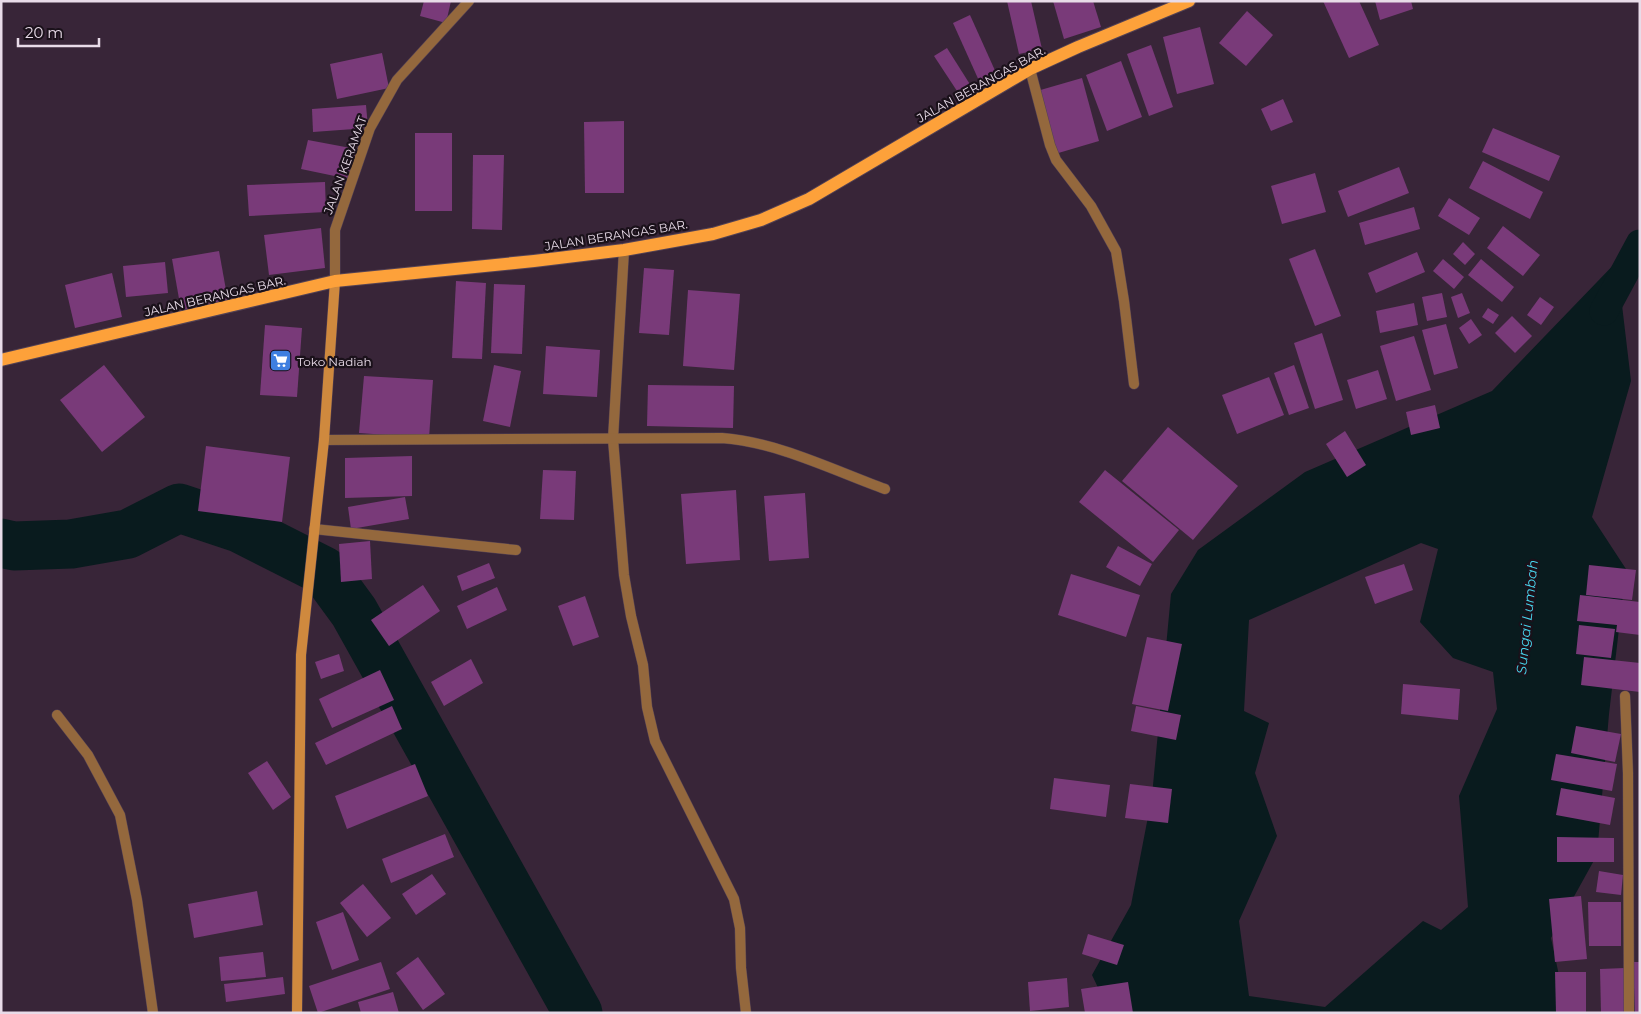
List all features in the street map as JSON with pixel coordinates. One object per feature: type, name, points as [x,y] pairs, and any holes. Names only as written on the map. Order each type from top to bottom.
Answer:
[{"type":"main road","name":"JALAN BERANGAS BAR.","points":[[1,360],[335,281],[624,250],[713,234],[761,220],[809,199],[1030,69],[1189,1]]},
{"type":"street","name":"JALAN KERAMAT","points":[[335,281],[336,230],[370,128],[397,80],[469,1]]},
{"type":"street","points":[[1030,69],[1050,145],[1056,160],[1091,206],[1116,251],[1134,384]]},
{"type":"street","points":[[624,250],[613,439],[624,575],[631,616],[643,665],[649,715],[655,741],[734,900],[740,928],[741,968],[746,1013]]},
{"type":"street","points":[[296,1013],[301,655],[310,555],[324,440],[335,281]]},
{"type":"street","points":[[324,440],[740,439],[778,449],[885,489]]},
{"type":"street","points":[[314,529],[516,550]]},
{"type":"street","points":[[1625,696],[1628,783],[1629,1013]]},
{"type":"street","points":[[57,715],[88,755],[120,815],[132,870],[152,1013]]},
{"type":"water","points":[[1623,255],[1622,305],[1631,381],[1592,517],[1626,569],[1609,714],[1597,855],[1551,938],[1567,1013],[1110,1013],[1092,975],[1131,905],[1152,796],[1171,594],[1198,550],[1305,472],[1492,391]],"holes":[[[1421,543],[1438,549],[1420,622],[1453,658],[1493,672],[1497,709],[1459,796],[1468,907],[1441,930],[1423,921],[1325,1007],[1249,996],[1239,921],[1277,836],[1255,773],[1269,723],[1244,711],[1249,620]]]},
{"type":"building","points":[[424,1],[451,1],[446,23],[420,16]]},
{"type":"building","points":[[1007,1],[1031,1],[1042,49],[1019,54]]},
{"type":"building","points":[[1053,1],[1093,1],[1101,27],[1064,39]]},
{"type":"building","points":[[1323,1],[1359,1],[1379,45],[1349,58]]},
{"type":"building","points":[[1375,1],[1411,1],[1413,9],[1380,20]]},
{"type":"building","points":[[1247,11],[1273,35],[1246,66],[1219,43]]},
{"type":"building","points":[[970,15],[997,75],[980,83],[953,23]]},
{"type":"building","points":[[1200,27],[1214,84],[1177,94],[1163,37]]},
{"type":"building","points":[[1151,45],[1173,107],[1149,116],[1127,54]]},
{"type":"building","points":[[947,48],[971,86],[959,94],[934,56]]},
{"type":"building","points":[[382,53],[389,88],[337,99],[330,64]]},
{"type":"building","points":[[1121,61],[1142,117],[1107,131],[1086,75]]},
{"type":"building","points":[[1082,78],[1099,141],[1055,154],[1037,91]]},
{"type":"building","points":[[1283,99],[1293,122],[1271,131],[1261,109]]},
{"type":"building","points":[[366,105],[368,128],[313,132],[312,109]]},
{"type":"building","points":[[624,121],[624,193],[585,193],[584,122]]},
{"type":"building","points":[[1493,128],[1560,156],[1549,181],[1482,152]]},
{"type":"building","points":[[415,133],[452,133],[452,211],[415,211]]},
{"type":"building","points":[[308,140],[356,149],[349,179],[301,169]]},
{"type":"building","points":[[473,155],[504,155],[502,230],[472,229]]},
{"type":"building","points":[[1483,161],[1543,192],[1530,219],[1469,188]]},
{"type":"building","points":[[1399,167],[1409,193],[1348,217],[1338,191]]},
{"type":"building","points":[[1315,173],[1326,212],[1282,224],[1271,186]]},
{"type":"building","points":[[325,182],[326,212],[249,216],[247,185]]},
{"type":"building","points":[[1449,198],[1480,218],[1469,235],[1438,216]]},
{"type":"building","points":[[1414,207],[1420,229],[1365,245],[1359,223]]},
{"type":"building","points":[[1503,226],[1540,255],[1523,276],[1487,248]]},
{"type":"building","points":[[321,228],[325,268],[269,275],[264,235]]},
{"type":"building","points":[[1463,242],[1475,254],[1465,265],[1453,254]]},
{"type":"building","points":[[1315,249],[1341,316],[1315,326],[1289,259]]},
{"type":"building","points":[[219,251],[228,301],[181,310],[172,259]]},
{"type":"building","points":[[1417,252],[1425,272],[1376,293],[1368,273]]},
{"type":"building","points":[[1443,259],[1464,277],[1454,289],[1433,271]]},
{"type":"building","points":[[1481,259],[1514,287],[1502,302],[1468,275]]},
{"type":"building","points":[[165,262],[168,293],[126,297],[123,266]]},
{"type":"building","points":[[644,268],[674,270],[669,335],[639,333]]},
{"type":"building","points":[[112,273],[122,317],[75,328],[65,285]]},
{"type":"building","points":[[456,281],[486,283],[482,359],[452,358]]},
{"type":"building","points":[[494,284],[525,285],[522,354],[491,353]]},
{"type":"building","points":[[688,290],[740,294],[734,370],[683,366]]},
{"type":"building","points":[[1442,293],[1447,317],[1427,321],[1422,297]]},
{"type":"building","points":[[1462,293],[1470,313],[1458,318],[1451,297]]},
{"type":"building","points":[[1540,297],[1554,307],[1541,325],[1527,315]]},
{"type":"building","points":[[1414,303],[1418,325],[1380,333],[1376,311]]},
{"type":"building","points":[[1488,308],[1499,315],[1493,324],[1482,317]]},
{"type":"building","points":[[1512,316],[1532,336],[1515,353],[1495,333]]},
{"type":"building","points":[[1471,319],[1482,335],[1469,344],[1459,328]]},
{"type":"building","points":[[1446,324],[1458,368],[1434,375],[1422,330]]},
{"type":"building","name":"Toko Nadiah","points":[[265,325],[302,328],[297,397],[260,395]]},
{"type":"building","points":[[1322,333],[1343,400],[1315,409],[1294,343]]},
{"type":"building","points":[[1414,336],[1431,390],[1396,401],[1380,346]]},
{"type":"building","points":[[546,346],[600,350],[597,397],[543,394]]},
{"type":"building","points":[[104,365],[145,417],[102,452],[60,400]]},
{"type":"building","points":[[494,365],[521,371],[510,427],[483,421]]},
{"type":"building","points":[[1294,365],[1309,408],[1289,415],[1274,373]]},
{"type":"building","points":[[1378,370],[1387,399],[1356,409],[1347,380]]},
{"type":"building","points":[[364,376],[433,380],[429,438],[359,433]]},
{"type":"building","points":[[1269,377],[1284,415],[1237,434],[1222,395]]},
{"type":"building","points":[[648,385],[734,386],[733,428],[647,426]]},
{"type":"building","points":[[1435,405],[1440,428],[1411,435],[1406,412]]},
{"type":"building","points":[[1168,427],[1238,486],[1193,540],[1122,481]]},
{"type":"building","points":[[1345,431],[1366,465],[1347,477],[1326,444]]},
{"type":"building","points":[[206,446],[290,457],[282,522],[198,511]]},
{"type":"building","points":[[412,456],[412,496],[345,498],[345,458]]},
{"type":"building","points":[[543,470],[576,471],[574,520],[540,519]]},
{"type":"building","points":[[1105,470],[1179,530],[1153,562],[1079,502]]},
{"type":"building","points":[[736,490],[740,560],[686,564],[681,494]]},
{"type":"building","points":[[805,493],[809,558],[769,561],[764,496]]},
{"type":"building","points":[[405,497],[409,519],[351,529],[348,507]]},
{"type":"building","points":[[370,541],[372,579],[341,582],[339,544]]},
{"type":"building","points":[[1118,546],[1152,564],[1140,586],[1106,567]]},
{"type":"building","points":[[489,563],[495,578],[462,591],[457,576]]},
{"type":"building","points":[[1404,564],[1413,590],[1375,604],[1365,577]]},
{"type":"building","points":[[1589,565],[1636,570],[1632,600],[1586,595]]},
{"type":"building","points":[[1071,574],[1140,595],[1126,637],[1058,615]]},
{"type":"building","points":[[423,585],[440,611],[389,646],[371,620]]},
{"type":"building","points":[[497,587],[507,610],[467,629],[457,606]]},
{"type":"building","points":[[1580,595],[1640,602],[1640,635],[1616,632],[1617,625],[1577,621]]},
{"type":"building","points":[[585,596],[599,637],[573,646],[558,606]]},
{"type":"building","points":[[1579,625],[1615,629],[1611,658],[1576,654]]},
{"type":"building","points":[[1147,637],[1182,644],[1168,711],[1132,704]]},
{"type":"building","points":[[339,654],[344,671],[321,679],[315,662]]},
{"type":"building","points":[[1584,657],[1640,663],[1640,692],[1581,685]]},
{"type":"building","points":[[471,659],[483,683],[444,706],[431,682]]},
{"type":"building","points":[[380,670],[394,700],[332,728],[319,699]]},
{"type":"building","points":[[1403,684],[1460,689],[1458,720],[1401,714]]},
{"type":"building","points":[[392,706],[402,729],[326,765],[315,743]]},
{"type":"building","points":[[1136,706],[1181,715],[1176,740],[1131,731]]},
{"type":"building","points":[[1576,726],[1621,734],[1615,762],[1571,753]]},
{"type":"building","points":[[1556,754],[1617,764],[1612,791],[1551,780]]},
{"type":"building","points":[[267,761],[291,797],[273,810],[248,773]]},
{"type":"building","points":[[415,764],[428,796],[347,829],[335,796]]},
{"type":"building","points":[[1054,778],[1110,785],[1106,817],[1050,809]]},
{"type":"building","points":[[1130,784],[1172,789],[1168,823],[1125,818]]},
{"type":"building","points":[[1561,788],[1615,798],[1610,825],[1556,815]]},
{"type":"building","points":[[445,834],[454,857],[391,883],[382,859]]},
{"type":"building","points":[[1557,837],[1614,838],[1614,862],[1557,862]]},
{"type":"building","points":[[1599,871],[1623,875],[1621,895],[1596,892]]},
{"type":"building","points":[[432,874],[446,894],[416,915],[402,894]]},
{"type":"building","points":[[363,884],[391,918],[367,937],[340,903]]},
{"type":"building","points":[[257,891],[263,925],[194,938],[188,904]]},
{"type":"building","points":[[1581,896],[1587,959],[1555,962],[1549,899]]},
{"type":"building","points":[[1588,902],[1621,902],[1621,946],[1589,946]]},
{"type":"building","points":[[343,912],[359,960],[332,970],[316,922]]},
{"type":"building","points":[[1088,934],[1124,945],[1117,965],[1082,954]]},
{"type":"building","points":[[263,952],[266,977],[221,981],[219,957]]},
{"type":"building","points":[[418,957],[445,994],[423,1010],[396,973]]},
{"type":"building","points":[[381,962],[390,989],[318,1013],[309,986]]},
{"type":"building","points":[[1633,962],[1640,962],[1640,1013],[1635,1013]]},
{"type":"building","points":[[1625,968],[1625,1013],[1601,1013],[1600,969]]},
{"type":"building","points":[[1555,972],[1586,972],[1586,1013],[1556,1013]]},
{"type":"building","points":[[283,977],[285,994],[226,1002],[224,984]]},
{"type":"building","points":[[1067,978],[1069,1007],[1030,1011],[1028,982]]},
{"type":"building","points":[[1128,982],[1133,1013],[1085,1013],[1081,989]]},
{"type":"building","points":[[393,992],[399,1013],[361,1013],[358,1002]]},
{"type":"waterway","name":"Sungai Lumbah","points":[[1604,311],[1640,244]]},
{"type":"waterway","points":[[1,543],[14,546],[71,544],[128,534],[179,508],[239,528],[324,571],[354,612],[578,1013]]},
{"type":"place","name":"Toko Nadiah","points":[[281,361]]}]
